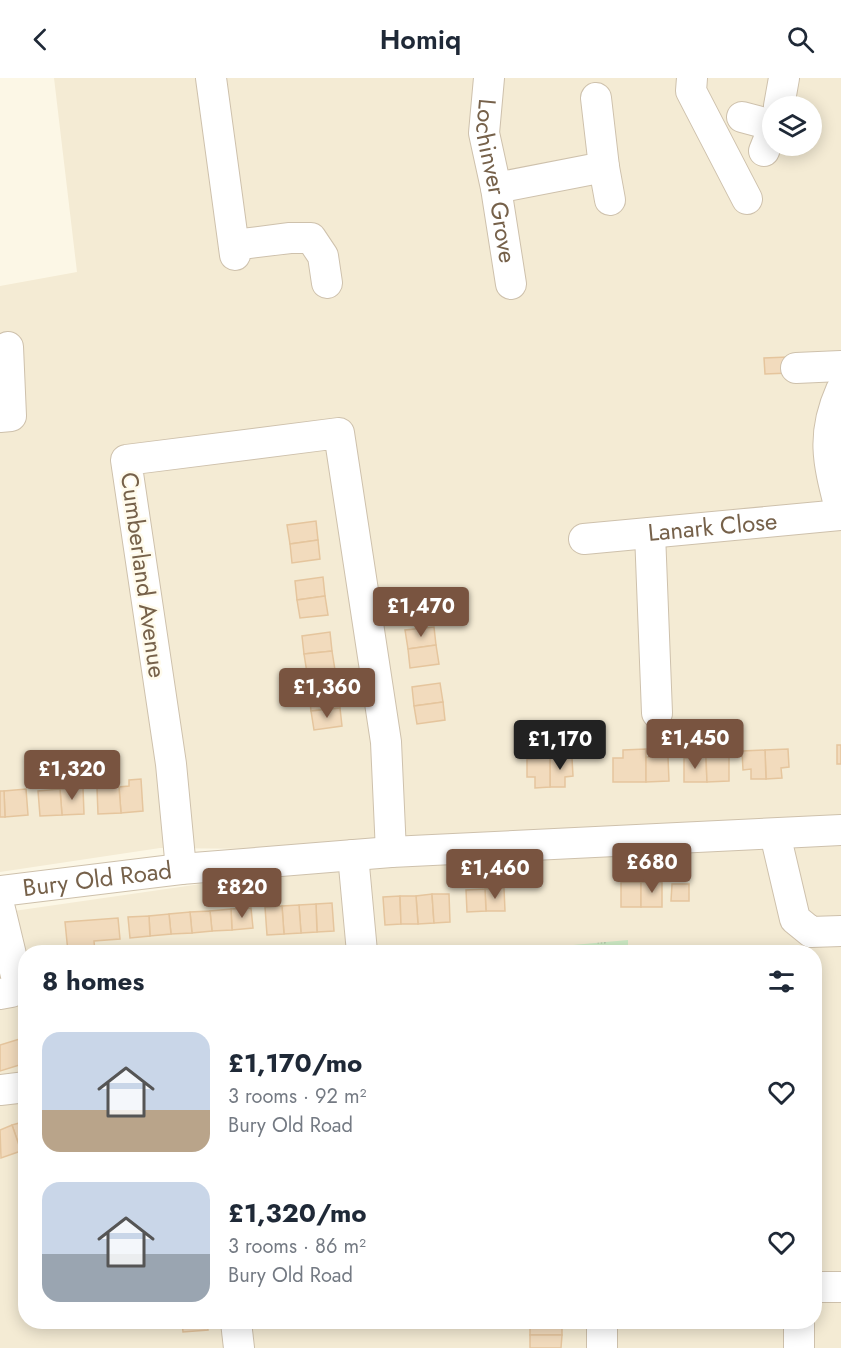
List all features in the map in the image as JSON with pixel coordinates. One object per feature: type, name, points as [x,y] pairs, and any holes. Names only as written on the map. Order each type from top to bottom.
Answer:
[{"type":"street","points":[[211,78],[234,250],[290,238],[311,238],[323,256],[327,283]]},
{"type":"street","name":"Lochinver Grove","points":[[489,78],[484,133],[496,188],[511,284]]},
{"type":"street","points":[[692,78],[691,91],[747,199]]},
{"type":"street","points":[[781,96],[784,78]]},
{"type":"street","points":[[596,98],[610,200]]},
{"type":"street","points":[[742,117],[762,131]]},
{"type":"street","points":[[496,188],[604,167]]},
{"type":"street","points":[[0,417],[11,416],[8,347]]},
{"type":"street","points":[[796,368],[841,366]]},
{"type":"street","points":[[841,390],[832,410],[826,437],[828,462],[841,514]]},
{"type":"street","name":"Cumberland Avenue","points":[[181,869],[171,764],[126,460],[339,433],[386,742],[391,852]]},
{"type":"street","name":"Lanark Close","points":[[584,539],[841,514]]},
{"type":"street","points":[[650,533],[657,713]]},
{"type":"street","name":"Bury Old Road","points":[[0,891],[181,869],[391,852],[841,830]]},
{"type":"street","points":[[774,834],[795,918],[811,932],[841,931]]},
{"type":"street","points":[[353,855],[361,945]]},
{"type":"street","points":[[0,909],[18,984],[11,992],[0,994]]},
{"type":"street","points":[[0,1090],[18,1088]]},
{"type":"street","points":[[822,1287],[841,1287]]},
{"type":"street","points":[[237,1329],[239,1348]]},
{"type":"street","points":[[602,1329],[602,1348]]},
{"type":"street","points":[[799,1329],[799,1348]]},
{"type":"shaded area","points":[[54,78],[841,78],[841,821],[348,850],[160,848],[0,872],[0,286],[77,272]]},
{"type":"shaded area","points":[[841,840],[841,1348],[0,1348],[0,913],[345,863]]},
{"type":"green space","points":[[628,940],[628,945],[573,945]]},
{"type":"building","points":[[788,357],[789,373],[765,374],[764,358]]},
{"type":"building","points":[[316,521],[318,540],[290,544],[287,525]]},
{"type":"building","points":[[318,540],[320,559],[292,563],[290,544]]},
{"type":"building","points":[[323,577],[325,596],[297,600],[295,581]]},
{"type":"building","points":[[325,596],[328,615],[300,618],[297,600]]},
{"type":"building","points":[[434,627],[436,645],[408,649],[405,630]]},
{"type":"building","points":[[330,632],[332,651],[304,654],[302,636]]},
{"type":"building","points":[[436,645],[439,664],[410,668],[408,649]]},
{"type":"building","points":[[332,651],[335,670],[307,673],[304,654]]},
{"type":"building","points":[[440,683],[443,702],[414,706],[412,687]]},
{"type":"building","points":[[337,689],[340,708],[311,711],[309,693]]},
{"type":"building","points":[[443,702],[445,720],[417,724],[414,706]]},
{"type":"building","points":[[340,708],[342,726],[314,730],[311,711]]},
{"type":"building","points":[[837,745],[841,745],[841,764],[837,764]]},
{"type":"building","points":[[646,749],[646,782],[613,782],[613,758],[623,758],[623,750]]},
{"type":"building","points":[[788,749],[789,767],[781,768],[782,778],[766,779],[765,750]]},
{"type":"building","points":[[765,750],[766,779],[751,779],[751,769],[743,770],[742,751]]},
{"type":"building","points":[[646,757],[668,757],[669,781],[646,782]]},
{"type":"building","points":[[706,757],[707,782],[684,782],[684,758]]},
{"type":"building","points":[[706,757],[729,757],[729,781],[707,782]]},
{"type":"building","points":[[550,758],[572,758],[573,776],[565,777],[565,787],[550,787]]},
{"type":"building","points":[[550,758],[550,787],[535,788],[535,777],[527,777],[527,759]]},
{"type":"building","points":[[141,779],[143,811],[121,813],[119,787],[129,786],[129,780]]},
{"type":"building","points":[[119,787],[121,813],[98,814],[97,788]]},
{"type":"building","points":[[83,788],[84,814],[62,815],[60,789]]},
{"type":"building","points":[[26,789],[28,815],[5,817],[4,791]]},
{"type":"building","points":[[60,789],[62,815],[40,816],[38,791]]},
{"type":"building","points":[[0,791],[4,791],[5,817],[0,817]]},
{"type":"building","points":[[621,882],[641,882],[641,907],[621,907]]},
{"type":"building","points":[[641,882],[662,882],[662,907],[641,907]]},
{"type":"building","points":[[672,884],[689,884],[689,901],[671,901]]},
{"type":"building","points":[[504,888],[505,911],[486,911],[485,889]]},
{"type":"building","points":[[485,889],[486,911],[467,912],[466,890]]},
{"type":"building","points":[[432,894],[434,923],[418,924],[416,896]]},
{"type":"building","points":[[432,894],[449,894],[450,922],[434,923]]},
{"type":"building","points":[[400,896],[401,924],[385,925],[383,897]]},
{"type":"building","points":[[400,896],[416,896],[418,924],[401,924]]},
{"type":"building","points":[[332,903],[334,931],[317,932],[316,904]]},
{"type":"building","points":[[316,904],[317,932],[301,933],[299,905]]},
{"type":"building","points":[[299,905],[301,933],[284,934],[282,906]]},
{"type":"building","points":[[282,906],[284,934],[267,935],[265,907]]},
{"type":"building","points":[[251,908],[253,928],[232,930],[231,909]]},
{"type":"building","points":[[231,909],[232,930],[212,931],[210,911]]},
{"type":"building","points":[[210,911],[212,931],[192,933],[190,912]]},
{"type":"building","points":[[190,912],[192,933],[171,934],[169,914]]},
{"type":"building","points":[[169,914],[171,934],[150,936],[149,916]]},
{"type":"building","points":[[149,916],[150,936],[130,938],[128,917]]},
{"type":"building","points":[[118,918],[120,939],[94,941],[94,945],[67,945],[65,922]]},
{"type":"building","points":[[18,1039],[18,1065],[0,1071],[0,1045]]},
{"type":"building","points":[[18,1123],[18,1142],[12,1125]]},
{"type":"building","points":[[12,1125],[18,1142],[18,1152],[1,1158],[0,1130]]},
{"type":"building","points":[[183,1329],[208,1330],[183,1332]]},
{"type":"building","points":[[530,1329],[562,1329],[562,1335],[530,1335]]},
{"type":"building","points":[[530,1335],[562,1335],[561,1348],[530,1348]]}]
